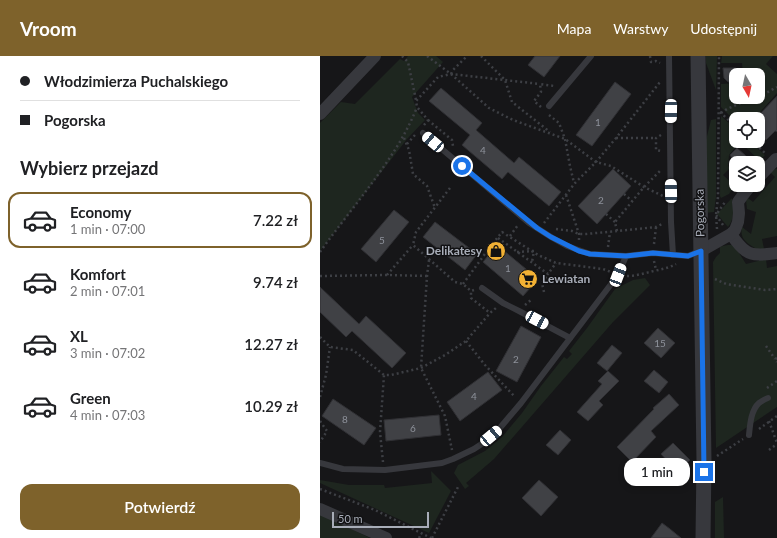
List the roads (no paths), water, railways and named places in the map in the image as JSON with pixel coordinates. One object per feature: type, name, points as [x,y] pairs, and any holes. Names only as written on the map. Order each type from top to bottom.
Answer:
[{"type":"street","points":[[320,114],[375,56]]},
{"type":"street","name":"Pogorska","points":[[698,56],[704,474],[703,538]]},
{"type":"street","points":[[765,169],[774,157]]},
{"type":"street","points":[[701,251],[731,234],[736,228],[739,213],[738,202],[745,192]]},
{"type":"street","points":[[731,234],[746,251],[752,254],[777,253]]},
{"type":"street","points":[[320,509],[386,538]]},
{"type":"lane","points":[[549,106],[591,56]]},
{"type":"lane","points":[[669,56],[673,255]]},
{"type":"lane","points":[[421,132],[537,228],[579,251],[590,254],[626,256],[653,253],[688,256],[701,251]]},
{"type":"lane","points":[[320,463],[343,469],[385,470],[442,463],[474,449],[483,443],[499,429],[521,403],[618,275],[626,256]]},
{"type":"lane","points":[[482,288],[503,303],[570,338]]},
{"type":"lane","points":[[749,435],[754,413],[758,404],[768,398]]},
{"type":"place","name":"Delikatesy","points":[[496,251]]},
{"type":"place","name":"Lewiatan","points":[[528,279]]}]
